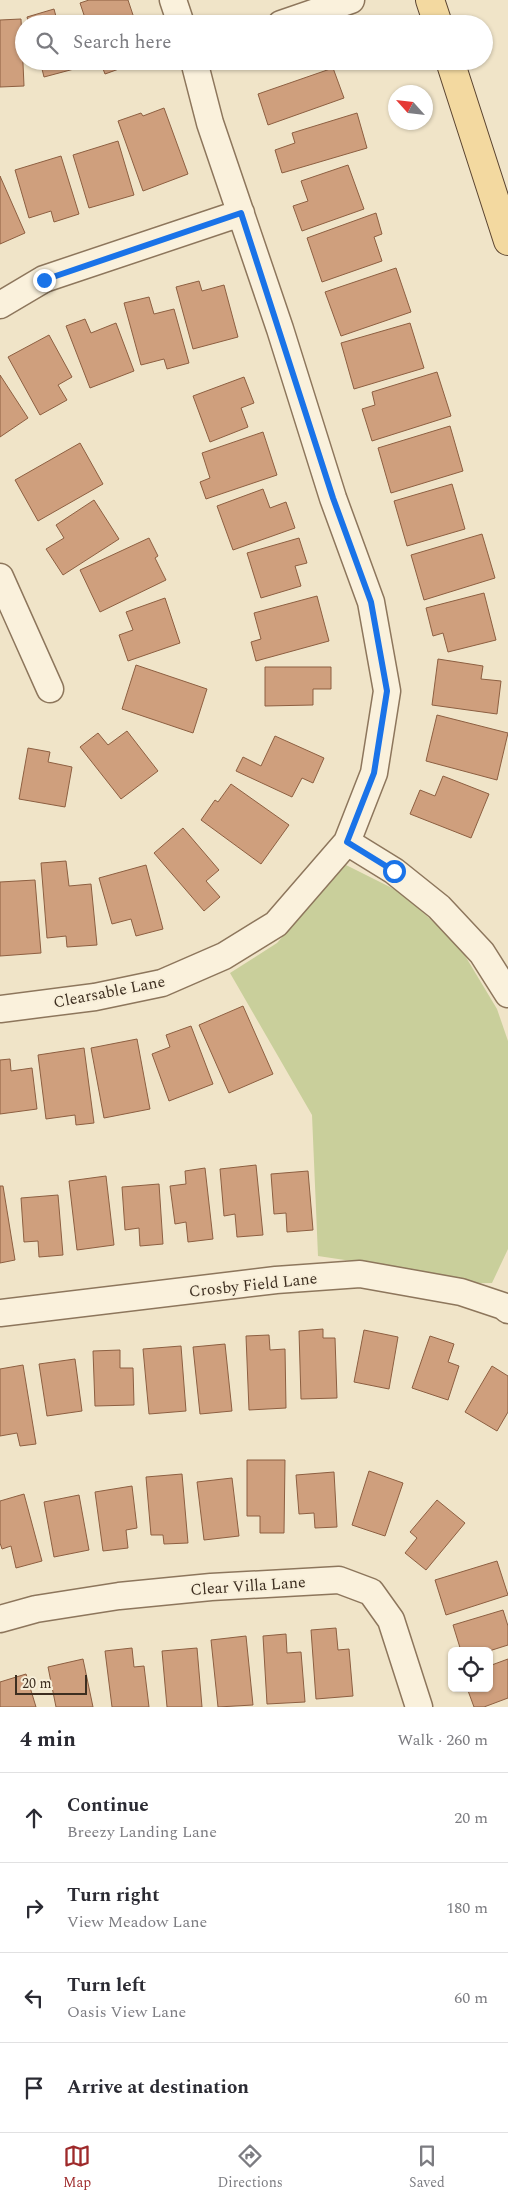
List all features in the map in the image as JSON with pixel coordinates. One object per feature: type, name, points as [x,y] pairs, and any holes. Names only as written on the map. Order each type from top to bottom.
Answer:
[{"type":"main road","points":[[430,0],[435,15]]},
{"type":"main road","points":[[453,70],[508,241]]},
{"type":"street","points":[[173,0],[178,15]]},
{"type":"street","points":[[307,15],[351,0]]},
{"type":"street","name":"Clearsable Lane","points":[[0,1009],[95,997],[162,983],[224,956],[276,924],[347,842],[374,773],[387,691],[371,602],[333,498],[241,213],[210,124],[196,70]]},
{"type":"street","points":[[0,305],[44,280],[241,213]]},
{"type":"street","points":[[0,577],[50,689]]},
{"type":"street","points":[[347,842],[394,871],[439,907],[482,953],[508,994]]},
{"type":"street","name":"Crosby Field Lane","points":[[0,1313],[276,1280],[360,1274],[461,1292],[506,1304]]},
{"type":"street","name":"Clear Villa Lane","points":[[0,1619],[36,1609],[119,1596],[211,1587],[339,1580],[371,1592],[391,1620],[419,1707]]},
{"type":"green space","points":[[346,865],[400,892],[458,944],[497,1009],[508,1041],[508,1249],[492,1283],[424,1284],[365,1263],[318,1256],[312,1115],[230,973],[277,943]]},
{"type":"building","points":[[89,0],[128,0],[133,15],[84,15],[80,3]]},
{"type":"building","points":[[54,9],[56,15],[34,15]]},
{"type":"building","points":[[15,19],[15,70],[23,70],[24,86],[0,87],[0,20]]},
{"type":"building","points":[[42,70],[70,70],[44,77]]},
{"type":"building","points":[[103,70],[116,70],[105,74]]},
{"type":"building","points":[[327,70],[334,70],[344,98],[268,125],[258,94]]},
{"type":"building","points":[[164,108],[188,174],[143,191],[118,121],[141,113],[143,116]]},
{"type":"building","points":[[357,113],[367,148],[282,173],[275,150],[295,143],[292,133]]},
{"type":"building","points":[[118,141],[134,195],[89,208],[73,155]]},
{"type":"building","points":[[61,156],[79,214],[54,222],[51,211],[29,218],[15,170]]},
{"type":"building","points":[[348,165],[364,209],[302,231],[293,206],[308,201],[301,181]]},
{"type":"building","points":[[0,176],[25,233],[0,244]]},
{"type":"building","points":[[376,213],[382,234],[374,237],[382,261],[322,282],[307,238]]},
{"type":"building","points":[[396,268],[411,312],[341,336],[325,292]]},
{"type":"building","points":[[199,281],[202,291],[224,285],[238,337],[193,349],[176,287]]},
{"type":"building","points":[[149,297],[154,314],[174,309],[189,363],[167,369],[164,359],[141,365],[124,303]]},
{"type":"building","points":[[85,319],[91,333],[116,323],[134,371],[90,388],[66,326]]},
{"type":"building","points":[[410,323],[424,368],[354,389],[341,343]]},
{"type":"building","points":[[49,335],[72,377],[58,385],[67,400],[40,415],[8,357]]},
{"type":"building","points":[[437,372],[451,416],[372,441],[362,409],[375,405],[372,392]]},
{"type":"building","points":[[0,375],[28,418],[0,437]]},
{"type":"building","points":[[244,377],[254,403],[241,408],[248,427],[210,442],[193,396]]},
{"type":"building","points":[[450,426],[463,471],[391,493],[378,448]]},
{"type":"building","points":[[263,432],[277,475],[206,499],[200,482],[210,478],[202,453]]},
{"type":"building","points":[[80,443],[103,484],[38,521],[15,480]]},
{"type":"building","points":[[452,484],[465,529],[407,546],[394,501]]},
{"type":"building","points":[[263,489],[270,508],[286,502],[295,528],[233,550],[217,506]]},
{"type":"building","points":[[94,500],[119,539],[63,575],[46,549],[64,538],[56,525]]},
{"type":"building","points":[[482,534],[495,578],[424,600],[411,555]]},
{"type":"building","points":[[149,538],[158,556],[155,558],[166,580],[100,612],[80,570]]},
{"type":"building","points":[[299,538],[307,563],[295,566],[301,586],[261,598],[247,553]]},
{"type":"building","points":[[484,593],[496,640],[448,652],[443,633],[433,636],[426,608]]},
{"type":"building","points":[[317,596],[329,641],[256,661],[251,642],[261,639],[254,613]]},
{"type":"building","points":[[165,598],[180,643],[128,661],[119,635],[133,630],[126,612]]},
{"type":"building","points":[[438,659],[483,666],[481,679],[501,681],[497,714],[432,705]]},
{"type":"building","points":[[136,665],[207,689],[193,733],[122,709]]},
{"type":"building","points":[[265,667],[331,667],[331,689],[313,689],[313,705],[265,706]]},
{"type":"building","points":[[437,715],[508,733],[497,780],[426,761]]},
{"type":"building","points":[[127,731],[158,771],[121,799],[80,747],[98,733],[108,745]]},
{"type":"building","points":[[275,736],[324,758],[313,783],[302,778],[292,797],[236,771],[243,757],[261,766]]},
{"type":"building","points":[[28,748],[50,752],[48,762],[72,767],[65,807],[19,799]]},
{"type":"building","points":[[443,776],[489,794],[471,838],[410,814],[420,790],[435,796]]},
{"type":"building","points":[[231,784],[289,825],[261,864],[201,820],[215,800],[218,802]]},
{"type":"building","points":[[183,828],[219,870],[206,881],[220,897],[204,911],[154,853]]},
{"type":"building","points":[[66,861],[69,886],[91,884],[97,945],[67,947],[66,936],[47,938],[41,863]]},
{"type":"building","points":[[146,865],[163,929],[136,936],[131,919],[112,924],[99,878]]},
{"type":"building","points":[[35,880],[41,953],[0,956],[0,882]]},
{"type":"building","points":[[243,1006],[273,1074],[229,1093],[199,1025]]},
{"type":"building","points":[[191,1026],[213,1084],[169,1101],[152,1054],[170,1047],[166,1035]]},
{"type":"building","points":[[137,1039],[150,1109],[104,1118],[91,1048]]},
{"type":"building","points":[[84,1048],[94,1123],[76,1125],[75,1115],[46,1119],[38,1055]]},
{"type":"building","points":[[10,1059],[11,1071],[32,1068],[37,1109],[0,1114],[0,1060]]},
{"type":"building","points":[[256,1165],[263,1235],[237,1237],[235,1214],[224,1216],[220,1169]]},
{"type":"building","points":[[205,1168],[213,1239],[188,1242],[186,1222],[175,1224],[170,1186],[186,1184],[185,1171]]},
{"type":"building","points":[[308,1171],[313,1230],[287,1232],[286,1213],[274,1214],[271,1174]]},
{"type":"building","points":[[106,1176],[114,1245],[77,1250],[69,1181]]},
{"type":"building","points":[[159,1184],[163,1244],[140,1246],[139,1228],[125,1230],[122,1187]]},
{"type":"building","points":[[0,1186],[3,1186],[15,1260],[0,1263]]},
{"type":"building","points":[[58,1195],[63,1255],[39,1257],[38,1241],[24,1242],[21,1198]]},
{"type":"building","points":[[323,1329],[323,1338],[335,1338],[337,1398],[301,1399],[299,1331]]},
{"type":"building","points":[[364,1330],[398,1337],[389,1389],[354,1382]]},
{"type":"building","points":[[269,1335],[270,1350],[285,1349],[286,1408],[249,1410],[246,1336]]},
{"type":"building","points":[[430,1336],[454,1344],[448,1362],[459,1366],[448,1400],[412,1388]]},
{"type":"building","points":[[225,1344],[232,1411],[200,1414],[193,1347]]},
{"type":"building","points":[[181,1346],[186,1411],[149,1414],[143,1349]]},
{"type":"building","points":[[120,1350],[120,1368],[133,1368],[134,1405],[95,1406],[93,1351]]},
{"type":"building","points":[[75,1359],[82,1411],[47,1416],[39,1364]]},
{"type":"building","points":[[23,1365],[36,1444],[20,1446],[17,1433],[0,1436],[0,1369]]},
{"type":"building","points":[[492,1366],[508,1376],[508,1412],[497,1431],[465,1412]]},
{"type":"building","points":[[247,1460],[285,1460],[284,1533],[260,1533],[260,1516],[247,1516]]},
{"type":"building","points":[[369,1471],[403,1483],[385,1536],[352,1525]]},
{"type":"building","points":[[334,1472],[337,1527],[315,1528],[314,1513],[299,1514],[296,1475]]},
{"type":"building","points":[[182,1474],[188,1543],[164,1544],[163,1535],[151,1535],[146,1477]]},
{"type":"building","points":[[232,1478],[239,1536],[204,1540],[197,1482]]},
{"type":"building","points":[[132,1486],[137,1528],[126,1530],[128,1548],[103,1551],[95,1492]]},
{"type":"building","points":[[24,1494],[42,1561],[16,1568],[11,1546],[2,1549],[0,1543],[0,1501]]},
{"type":"building","points":[[79,1495],[89,1550],[54,1557],[44,1502]]},
{"type":"building","points":[[437,1500],[465,1523],[426,1570],[405,1553],[417,1538],[410,1532]]},
{"type":"building","points":[[497,1561],[508,1595],[446,1615],[435,1580]]},
{"type":"building","points":[[503,1610],[508,1626],[508,1645],[493,1650],[493,1647],[460,1647],[453,1625]]},
{"type":"building","points":[[336,1628],[338,1650],[349,1649],[353,1696],[316,1699],[311,1630]]},
{"type":"building","points":[[286,1634],[287,1653],[301,1652],[305,1702],[267,1704],[263,1636]]},
{"type":"building","points":[[246,1636],[253,1705],[218,1707],[211,1640]]},
{"type":"building","points":[[132,1648],[134,1667],[144,1666],[149,1707],[112,1707],[105,1651]]},
{"type":"building","points":[[197,1648],[202,1707],[167,1707],[162,1651]]},
{"type":"building","points":[[83,1659],[93,1707],[56,1707],[48,1667]]},
{"type":"building","points":[[508,1659],[508,1698],[484,1707],[474,1707],[468,1692],[493,1692],[493,1665]]},
{"type":"building","points":[[26,1674],[36,1707],[0,1707],[0,1682]]},
{"type":"route","points":[[44,280],[241,213],[333,498],[371,602],[387,691],[374,773],[347,842],[394,871]]}]
